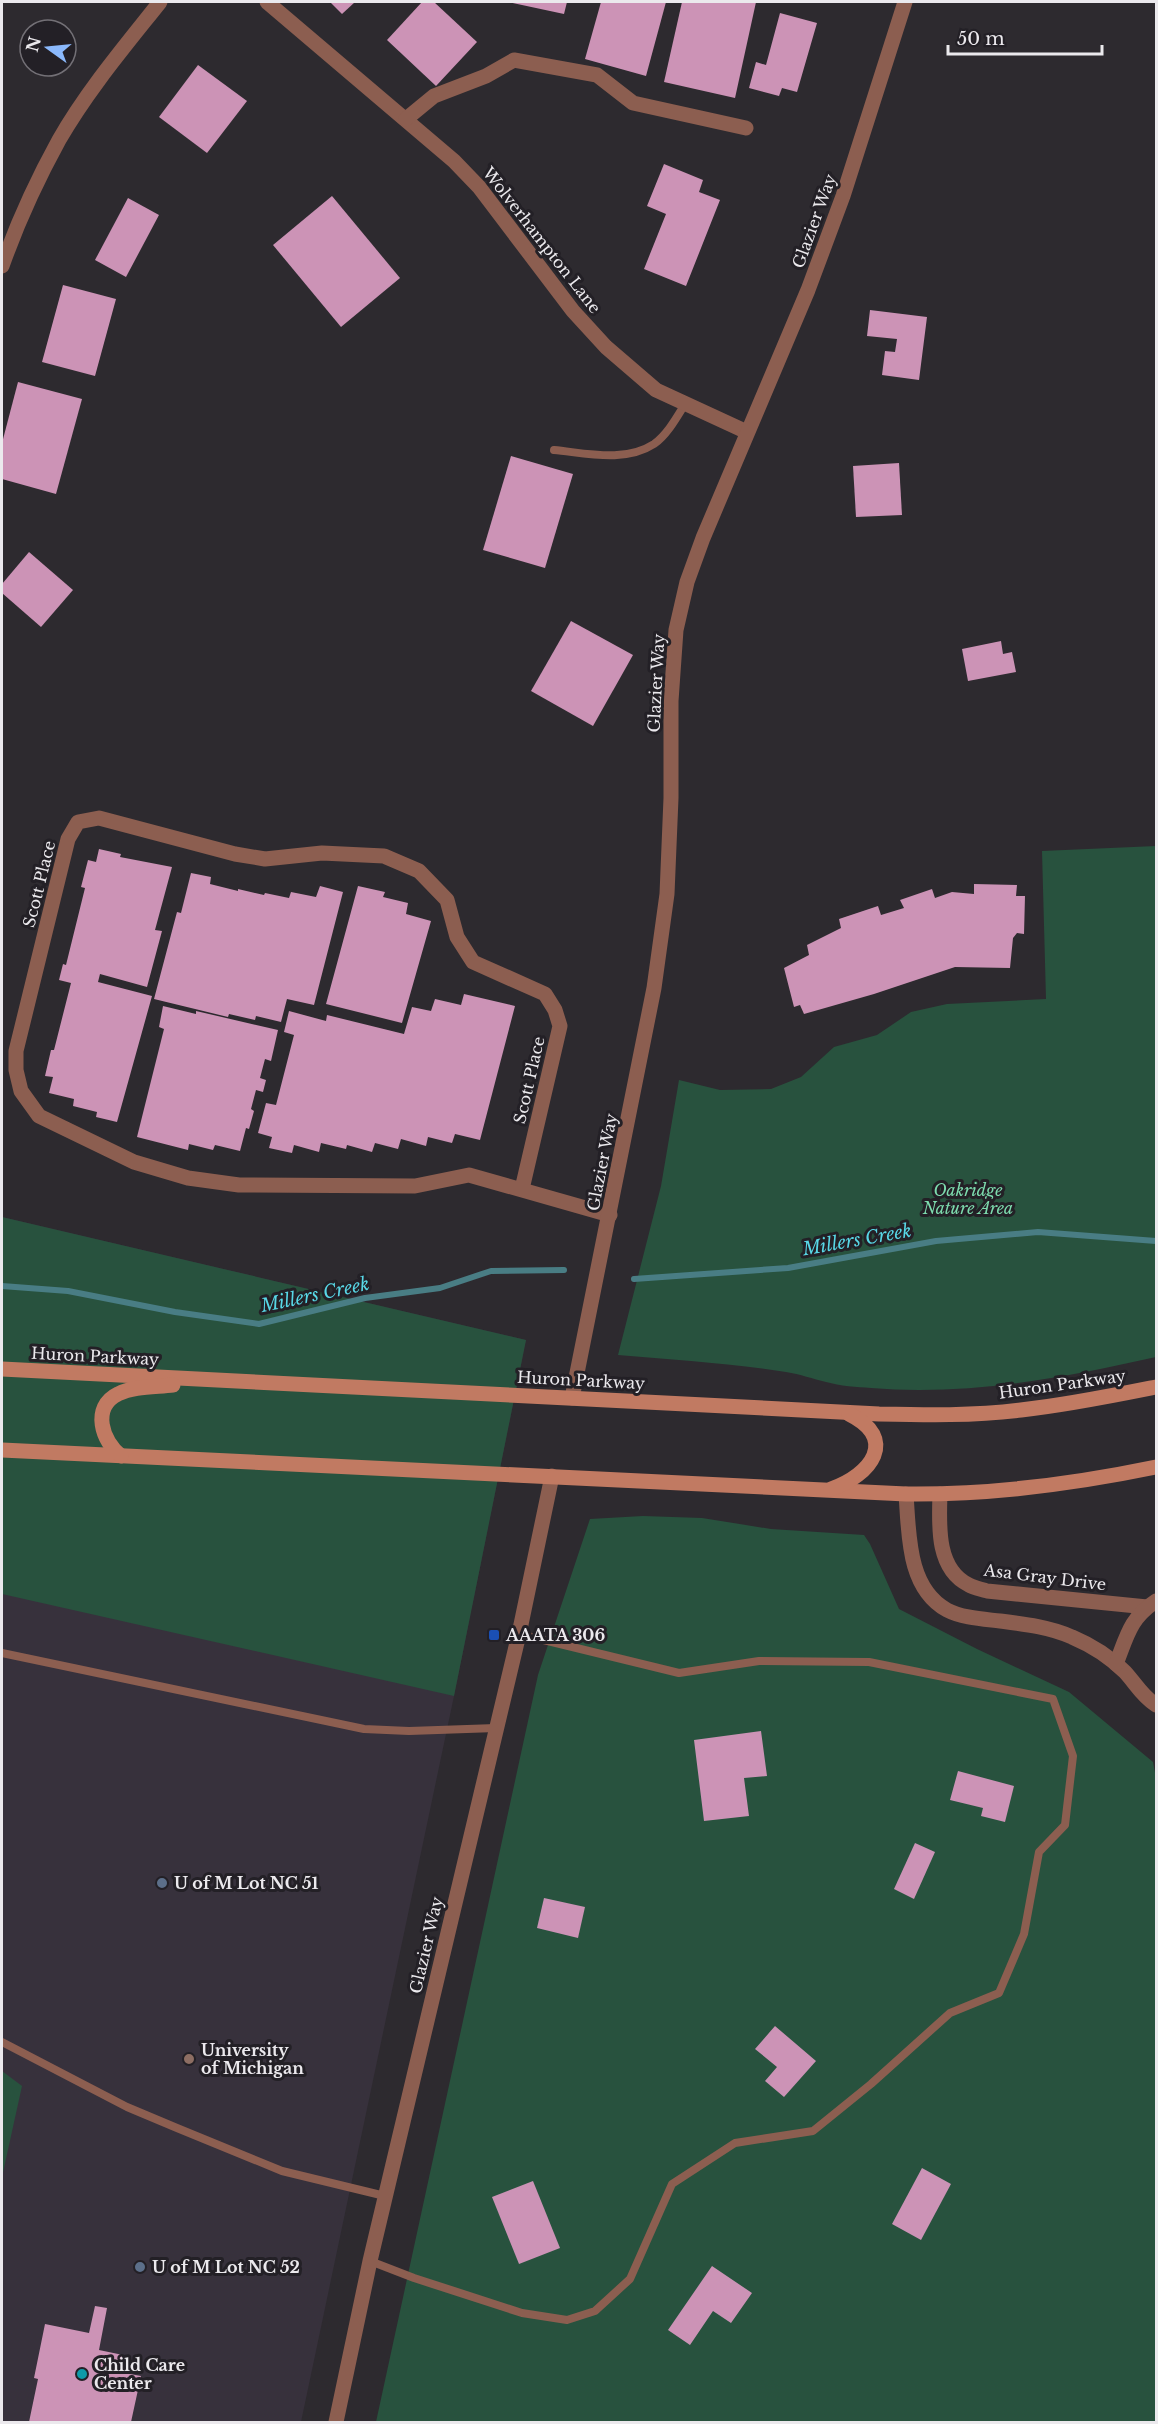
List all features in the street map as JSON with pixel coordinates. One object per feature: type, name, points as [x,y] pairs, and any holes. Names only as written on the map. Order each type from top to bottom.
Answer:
[{"type":"main road","name":"Huron Parkway","points":[[2,1369],[845,1412],[944,1415],[1019,1410],[1079,1402],[1156,1387]]},
{"type":"main road","points":[[121,1456],[107,1442],[102,1426],[105,1408],[117,1394],[214,1380]]},
{"type":"main road","points":[[828,1490],[856,1478],[864,1471],[875,1451],[871,1428],[845,1412]]},
{"type":"main road","points":[[2,1450],[906,1494],[940,1494],[1048,1486],[1156,1467]]},
{"type":"street","points":[[2,266],[11,240],[60,140],[112,61],[160,2]]},
{"type":"street","name":"Wolverhampton Lane","points":[[267,2],[454,161],[479,187],[573,311],[606,347],[656,390],[747,432]]},
{"type":"street","name":"Glazier Way","points":[[572,1398],[654,988],[667,894],[671,798],[671,701],[676,630],[687,582],[747,432],[808,290],[843,196],[905,2]]},
{"type":"street","points":[[406,118],[434,96],[486,76],[514,60],[597,75],[633,104],[746,128]]},
{"type":"street","name":"Scott Place","points":[[522,1189],[560,1026],[555,1011],[544,994],[473,962],[457,937],[447,900],[419,871],[384,856],[322,853],[265,859],[235,854],[99,818],[78,822],[68,839],[16,1050],[16,1070],[21,1090],[39,1116],[134,1162],[188,1178],[239,1185],[415,1186],[469,1175],[610,1215]]},
{"type":"street","name":"Glazier Way","points":[[336,2422],[385,2196],[519,1634],[552,1476]]},
{"type":"street","points":[[906,1494],[914,1562],[922,1586],[936,1603],[948,1611],[970,1617],[1024,1624],[1070,1636],[1102,1653],[1116,1664],[1145,1698],[1156,1705]]},
{"type":"street","name":"Asa Gray Drive","points":[[940,1494],[939,1528],[944,1556],[954,1573],[967,1585],[987,1591],[1152,1604]]},
{"type":"street","name":"Asa Gray Drive","points":[[1116,1664],[1137,1616],[1152,1604]]},
{"type":"lane","points":[[554,450],[607,455],[634,453],[655,443],[685,404]]},
{"type":"lane","points":[[370,2261],[414,2278],[522,2313],[567,2320],[595,2311],[630,2279],[672,2184],[735,2143],[813,2131],[871,2085],[950,2013],[999,1993],[1024,1934],[1039,1852],[1065,1825],[1073,1756],[1053,1699],[869,1662],[759,1661],[679,1673],[519,1634]]},
{"type":"lane","points":[[2,1653],[364,1729],[409,1731],[496,1728]]},
{"type":"lane","points":[[2,2042],[127,2107],[282,2171],[385,2196]]},
{"type":"shaded area","name":"University of Michigan","points":[[2,1217],[526,1340],[454,1696],[301,2422],[2,2422]]},
{"type":"green space","name":"Oakridge Nature Area","points":[[1156,846],[1156,1357],[1086,1372],[1015,1383],[907,1390],[843,1385],[791,1373],[744,1366],[618,1355],[661,1186],[679,1080],[720,1090],[771,1089],[801,1077],[834,1047],[877,1035],[911,1012],[947,1004],[1046,999],[1042,851]]},
{"type":"green space","points":[[2,1217],[526,1340],[454,1696],[2,1594]]},
{"type":"green space","points":[[643,1516],[702,1518],[771,1529],[864,1535],[899,1609],[1069,1692],[1153,1762],[1156,1778],[1156,2422],[376,2422],[538,1675],[590,1519]]},
{"type":"green space","points":[[2,2071],[22,2086],[2,2177]]},
{"type":"building","points":[[330,2],[355,2],[342,14]]},
{"type":"building","points":[[422,2],[434,2],[477,42],[436,86],[387,40]]},
{"type":"building","points":[[508,2],[567,2],[564,14]]},
{"type":"building","points":[[601,2],[666,2],[646,76],[585,59]]},
{"type":"building","points":[[682,2],[756,2],[735,98],[664,82]]},
{"type":"building","points":[[780,13],[817,23],[797,92],[782,88],[779,96],[749,88],[756,62],[766,65]]},
{"type":"building","points":[[198,65],[247,101],[207,153],[159,117]]},
{"type":"building","points":[[664,164],[703,180],[699,192],[720,200],[686,286],[644,269],[666,214],[647,206]]},
{"type":"building","points":[[332,196],[400,278],[341,327],[273,245]]},
{"type":"building","points":[[128,198],[159,215],[126,277],[95,260]]},
{"type":"building","points":[[63,285],[116,299],[95,376],[42,362]]},
{"type":"building","points":[[870,310],[927,317],[919,380],[882,375],[885,351],[895,352],[897,339],[867,336]]},
{"type":"building","points":[[18,382],[82,399],[56,494],[2,479],[2,443]]},
{"type":"building","points":[[511,456],[573,474],[545,568],[483,550]]},
{"type":"building","points":[[899,463],[902,515],[856,517],[853,466]]},
{"type":"building","points":[[29,552],[73,590],[41,627],[2,593],[2,584]]},
{"type":"building","points":[[571,621],[633,655],[593,726],[531,691]]},
{"type":"building","points":[[1001,641],[1003,654],[1012,652],[1016,672],[968,681],[962,649]]},
{"type":"building","points":[[99,849],[121,854],[120,857],[172,867],[155,930],[162,931],[147,987],[100,974],[98,982],[152,996],[117,1122],[96,1117],[97,1112],[73,1106],[74,1099],[49,1093],[53,1077],[45,1076],[71,983],[59,980],[63,964],[66,965],[85,888],[81,887],[88,860],[96,862]]},
{"type":"building","points":[[191,873],[211,877],[210,884],[264,895],[265,893],[289,898],[291,892],[316,897],[320,886],[343,892],[314,1005],[287,999],[281,1022],[256,1016],[255,1020],[229,1014],[228,1017],[154,999],[177,912],[181,913]]},
{"type":"building","points":[[974,884],[1017,885],[1016,896],[1025,896],[1024,934],[1017,933],[1013,938],[1010,968],[955,967],[804,1014],[800,1005],[794,1007],[784,968],[809,955],[807,945],[841,928],[839,919],[878,906],[881,915],[904,908],[900,900],[932,889],[935,898],[952,892],[974,894]]},
{"type":"building","points":[[358,886],[385,892],[383,897],[408,903],[406,914],[431,921],[402,1023],[326,1004]]},
{"type":"building","points":[[464,994],[515,1006],[480,1140],[455,1134],[452,1143],[428,1137],[426,1146],[401,1139],[398,1149],[375,1143],[372,1152],[347,1145],[346,1149],[321,1143],[319,1152],[294,1145],[292,1153],[269,1148],[272,1137],[258,1133],[266,1103],[276,1105],[294,1035],[284,1032],[289,1011],[326,1021],[327,1015],[404,1034],[412,1007],[431,1011],[435,999],[461,1005]]},
{"type":"building","points":[[163,1006],[196,1014],[196,1011],[278,1030],[271,1061],[265,1059],[260,1078],[266,1080],[263,1092],[256,1090],[251,1109],[254,1111],[249,1129],[246,1128],[240,1151],[215,1145],[213,1150],[189,1144],[188,1150],[137,1137],[164,1029],[159,1027]]},
{"type":"building","points":[[761,1731],[767,1776],[744,1778],[749,1816],[704,1821],[694,1740]]},
{"type":"building","points":[[958,1771],[1014,1786],[1005,1822],[981,1816],[983,1808],[950,1800]]},
{"type":"building","points":[[915,1843],[935,1852],[914,1899],[894,1889]]},
{"type":"building","points":[[544,1898],[585,1907],[578,1938],[537,1928]]},
{"type":"building","points":[[775,2026],[816,2061],[784,2097],[765,2081],[777,2067],[755,2049]]},
{"type":"building","points":[[922,2168],[951,2184],[921,2240],[892,2224]]},
{"type":"building","points":[[533,2181],[560,2248],[519,2264],[492,2197]]},
{"type":"building","points":[[712,2266],[752,2293],[731,2323],[713,2311],[690,2345],[668,2330]]},
{"type":"building","name":"Child Care Center","points":[[95,2306],[107,2308],[99,2350],[123,2355],[119,2372],[141,2376],[131,2422],[29,2422],[38,2379],[34,2378],[45,2324],[89,2333]]},
{"type":"waterway","name":"Millers Creek","points":[[634,1279],[788,1268],[936,1241],[1038,1232],[1156,1241]]},
{"type":"waterway","name":"Millers Creek","points":[[2,1286],[68,1291],[175,1312],[259,1324],[365,1298],[440,1288],[491,1271],[564,1270]]},
{"type":"place","name":"AAATA 306","points":[[494,1635]]},
{"type":"place","name":"U of M Lot NC 51","points":[[162,1883]]},
{"type":"place","name":"University of Michigan","points":[[189,2059]]},
{"type":"place","name":"U of M Lot NC 52","points":[[140,2267]]},
{"type":"place","name":"Child Care Center","points":[[82,2374]]}]
